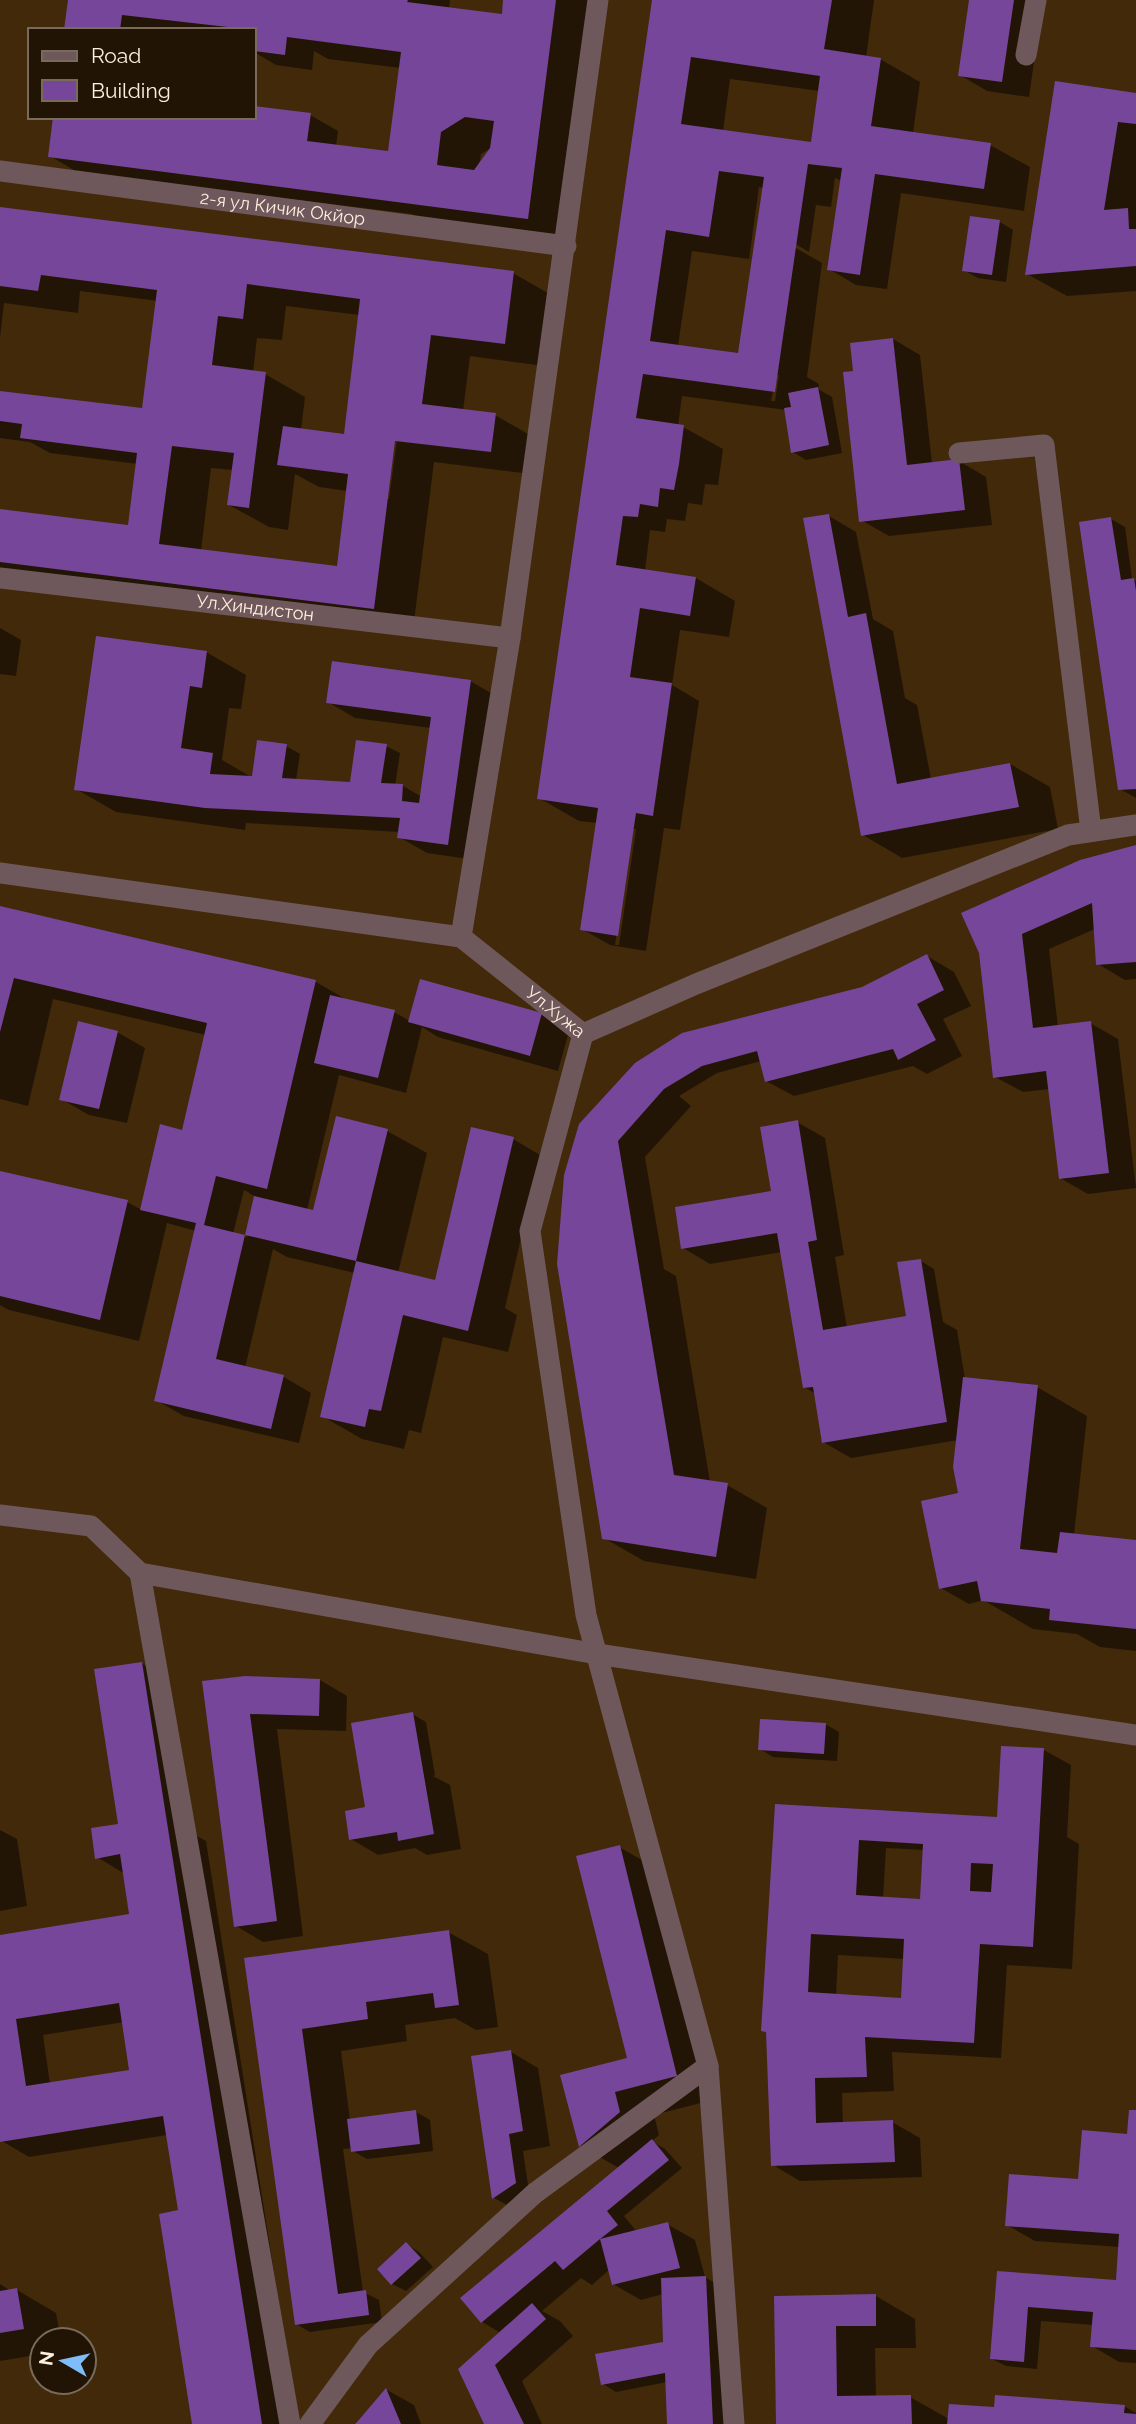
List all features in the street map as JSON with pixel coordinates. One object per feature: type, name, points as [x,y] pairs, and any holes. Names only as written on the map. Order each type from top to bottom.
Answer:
[{"type":"street","points":[[0,873],[461,937],[510,638],[598,0]]},
{"type":"street","points":[[1026,55],[1036,0]]},
{"type":"street","name":"2-я ул Кичик Окйор","points":[[0,171],[566,246]]},
{"type":"street","points":[[960,453],[1044,445],[1091,831]]},
{"type":"street","name":"Ул.Хиндистон","points":[[0,578],[510,638]]},
{"type":"street","name":"Ул.Хужа","points":[[461,937],[583,1034],[696,984],[1068,835],[1136,825]]},
{"type":"street","points":[[583,1034],[530,1231],[586,1615],[708,2066],[734,2424]]},
{"type":"street","points":[[0,1515],[91,1526],[140,1573],[597,1654],[1136,1735]]},
{"type":"street","points":[[140,1573],[290,2424]]},
{"type":"street","points":[[310,2424],[368,2345],[526,2202],[708,2066]]},
{"type":"building","points":[[68,0],[408,0],[407,2],[502,14],[503,0],[556,0],[528,219],[48,157],[53,119],[256,119],[256,106],[311,113],[307,141],[388,151],[401,52],[287,37],[285,55],[256,51],[256,28],[122,15],[120,28],[64,28]],"holes":[[[465,117],[494,121],[490,148],[474,170],[437,165],[441,132]]]},
{"type":"building","points":[[652,0],[832,0],[824,49],[881,58],[871,126],[991,143],[984,189],[875,174],[860,275],[827,270],[842,168],[808,164],[775,392],[643,374],[636,418],[684,425],[679,464],[674,490],[660,488],[658,507],[640,504],[638,517],[623,516],[616,565],[696,577],[690,616],[640,608],[630,677],[672,683],[653,816],[636,813],[618,936],[580,930],[598,808],[537,799]],"holes":[[[691,57],[820,76],[811,142],[681,124]],[[719,171],[764,177],[738,353],[650,341],[666,230],[709,237]]]},
{"type":"building","points":[[969,0],[1014,0],[1002,82],[958,76]]},
{"type":"building","points":[[1055,81],[1136,93],[1136,124],[1118,122],[1104,210],[1128,208],[1129,229],[1136,229],[1136,266],[1025,275]]},
{"type":"building","points":[[0,207],[514,271],[505,344],[431,335],[422,404],[496,413],[491,452],[395,441],[374,609],[0,562],[0,509],[128,525],[137,453],[20,438],[22,424],[0,421],[0,391],[142,408],[157,290],[41,275],[38,291],[0,286]],"holes":[[[247,284],[360,299],[344,434],[283,426],[277,465],[348,474],[337,566],[159,544],[172,446],[234,453],[227,505],[249,508],[266,372],[212,365],[218,316],[243,319]]]},
{"type":"building","points":[[970,216],[1000,220],[992,275],[962,271]]},
{"type":"building","points":[[893,338],[907,465],[959,459],[965,510],[859,522],[843,372],[853,371],[850,343]]},
{"type":"building","points":[[818,387],[829,445],[791,453],[784,408],[791,407],[788,393]]},
{"type":"building","points":[[829,514],[848,617],[866,613],[897,784],[1010,763],[1019,807],[861,836],[803,518]]},
{"type":"building","points":[[1111,517],[1121,580],[1134,578],[1136,591],[1136,789],[1118,790],[1079,522]]},
{"type":"building","points":[[96,636],[207,651],[202,688],[190,686],[181,748],[213,753],[210,774],[252,776],[257,740],[287,744],[282,778],[350,782],[356,740],[387,744],[381,783],[403,784],[402,801],[419,803],[431,717],[326,703],[332,661],[471,680],[448,845],[397,838],[400,818],[205,808],[74,790]]},
{"type":"building","points":[[1136,845],[1136,962],[1096,965],[1092,903],[1022,934],[1033,1028],[1091,1021],[1109,1173],[1059,1179],[1046,1071],[993,1078],[979,953],[961,913],[1080,860]]},
{"type":"building","points":[[0,906],[316,980],[267,1189],[216,1176],[204,1225],[245,1235],[216,1359],[284,1375],[271,1429],[154,1401],[196,1223],[140,1210],[160,1124],[182,1130],[207,1023],[14,978],[0,1032]]},
{"type":"building","points":[[927,954],[944,990],[917,1004],[936,1040],[898,1060],[893,1049],[765,1082],[757,1051],[702,1066],[664,1089],[618,1141],[674,1475],[728,1483],[716,1557],[602,1539],[557,1264],[564,1175],[579,1124],[635,1063],[682,1033],[862,987]]},
{"type":"building","points":[[420,979],[542,1013],[530,1056],[408,1022]]},
{"type":"building","points":[[330,995],[395,1010],[378,1078],[314,1063]]},
{"type":"building","points":[[78,1021],[118,1031],[99,1109],[59,1100]]},
{"type":"building","points":[[336,1116],[388,1129],[356,1261],[245,1235],[254,1196],[313,1210]]},
{"type":"building","points":[[798,1120],[817,1240],[808,1242],[823,1330],[906,1316],[897,1262],[921,1259],[947,1422],[822,1443],[813,1387],[803,1388],[777,1233],[681,1249],[675,1207],[771,1191],[760,1127]]},
{"type":"building","points":[[471,1127],[514,1137],[468,1331],[403,1315],[381,1411],[369,1409],[365,1427],[320,1417],[356,1261],[435,1280]]},
{"type":"building","points":[[0,1171],[128,1200],[100,1320],[0,1296]]},
{"type":"building","points":[[963,1377],[1038,1385],[1020,1549],[1057,1553],[1060,1532],[1136,1540],[1136,1629],[1049,1620],[1050,1609],[981,1601],[977,1581],[939,1589],[921,1501],[958,1493],[953,1467]]},
{"type":"building","points":[[142,1662],[262,2424],[192,2424],[159,2214],[178,2210],[163,2116],[0,2142],[0,1935],[129,1914],[120,1854],[95,1859],[91,1828],[118,1824],[94,1669]],"holes":[[[119,2003],[129,2070],[26,2086],[16,2019]]]},
{"type":"building","points":[[245,1676],[320,1679],[319,1716],[250,1714],[277,1921],[234,1927],[202,1681]]},
{"type":"building","points":[[413,1712],[434,1834],[398,1841],[397,1832],[349,1840],[345,1811],[365,1807],[351,1723]]},
{"type":"building","points":[[760,1719],[826,1723],[824,1754],[758,1750]]},
{"type":"building","points":[[1001,1746],[1044,1748],[1033,1947],[980,1944],[974,2043],[865,2037],[867,2077],[815,2078],[816,2123],[893,2120],[895,2162],[771,2166],[766,2032],[761,2031],[775,1804],[997,1817]],"holes":[[[859,1840],[923,1844],[920,1899],[856,1895]],[[971,1863],[993,1864],[991,1892],[970,1891]],[[811,1934],[904,1939],[901,1998],[808,1992]]]},
{"type":"building","points":[[620,1845],[677,2076],[615,2092],[620,2112],[579,2147],[560,2075],[627,2058],[576,1856]]},
{"type":"building","points":[[449,1930],[459,2005],[435,2008],[433,1993],[366,2002],[368,2019],[302,2029],[338,2294],[366,2290],[369,2315],[295,2325],[244,1958]]},
{"type":"building","points":[[511,2050],[523,2131],[509,2134],[516,2183],[492,2199],[471,2056]]},
{"type":"building","points":[[416,2110],[420,2144],[351,2152],[347,2119]]},
{"type":"building","points":[[1129,2110],[1136,2110],[1136,2350],[1090,2347],[1093,2312],[1028,2307],[1024,2362],[990,2359],[997,2271],[1116,2280],[1119,2234],[1005,2226],[1009,2174],[1078,2179],[1082,2130],[1127,2134]]},
{"type":"building","points":[[652,2139],[669,2160],[607,2211],[618,2225],[563,2270],[555,2261],[481,2323],[460,2298]]},
{"type":"building","points":[[668,2222],[680,2268],[612,2285],[600,2239]]},
{"type":"building","points":[[406,2242],[421,2258],[391,2285],[377,2269]]},
{"type":"building","points":[[706,2276],[713,2424],[667,2424],[665,2373],[601,2385],[595,2354],[663,2342],[661,2278]]},
{"type":"building","points":[[17,2288],[24,2329],[0,2333],[0,2291]]},
{"type":"building","points":[[876,2294],[876,2326],[836,2326],[837,2396],[911,2395],[912,2424],[776,2424],[774,2296]]},
{"type":"building","points":[[532,2303],[546,2319],[495,2365],[524,2424],[484,2424],[458,2369]]},
{"type":"building","points":[[386,2388],[401,2424],[355,2424],[358,2421]]},
{"type":"building","points":[[995,2395],[1125,2405],[1124,2413],[1136,2414],[1136,2424],[947,2424],[949,2404],[994,2407]]}]
